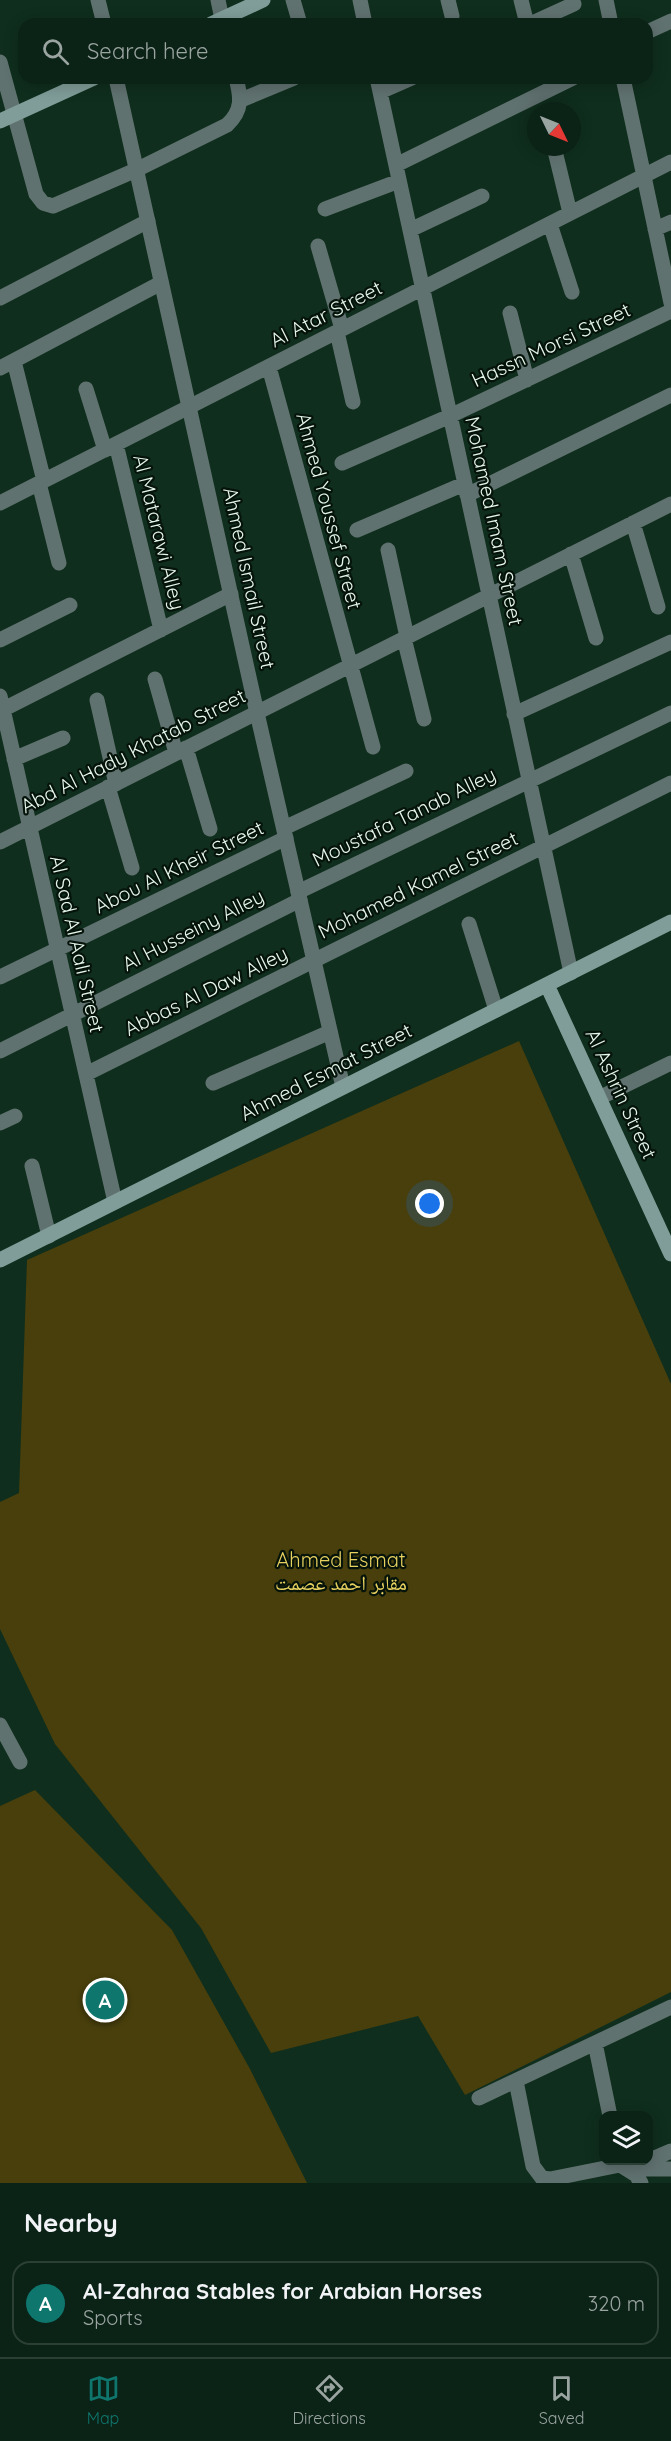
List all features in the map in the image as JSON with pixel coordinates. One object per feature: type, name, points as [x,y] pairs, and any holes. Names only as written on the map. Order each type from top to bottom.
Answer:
[{"type":"main road","points":[[227,18],[263,0]]},
{"type":"main road","points":[[7,118],[81,84]]},
{"type":"main road","name":"Ahmed Esmat Street","points":[[0,1260],[671,922]]},
{"type":"main road","name":"Al Ashrin Street","points":[[547,985],[599,1098],[667,1235],[671,1254]]},
{"type":"street","points":[[98,0],[102,18]]},
{"type":"street","points":[[218,0],[219,18]]},
{"type":"street","points":[[294,0],[298,18]]},
{"type":"street","points":[[360,0],[364,18]]},
{"type":"street","points":[[448,0],[452,15]]},
{"type":"street","points":[[521,0],[526,18]]},
{"type":"street","points":[[606,0],[610,18]]},
{"type":"street","points":[[542,18],[574,4]]},
{"type":"street","points":[[653,29],[671,21]]},
{"type":"street","points":[[0,62],[7,118],[36,194],[48,206],[59,206],[227,125],[237,114],[242,100],[238,84]]},
{"type":"street","name":"Ahmed Ismail Street","points":[[117,84],[343,1088]]},
{"type":"street","points":[[242,100],[280,84]]},
{"type":"street","points":[[396,165],[561,84]]},
{"type":"street","points":[[624,84],[671,303]]},
{"type":"street","name":"Mohamed Imam Street","points":[[378,85],[571,973]]},
{"type":"street","points":[[556,156],[570,213]]},
{"type":"street","name":"Al Atar Street","points":[[0,503],[671,162]]},
{"type":"street","points":[[325,209],[399,181]]},
{"type":"street","points":[[410,230],[482,196]]},
{"type":"street","points":[[0,298],[148,221]]},
{"type":"street","points":[[655,229],[671,222]]},
{"type":"street","points":[[550,224],[572,292]]},
{"type":"street","points":[[318,246],[340,331],[353,402]]},
{"type":"street","points":[[59,563],[42,482],[7,365],[161,283]]},
{"type":"street","name":"Hassn Morsi Street","points":[[342,463],[450,416],[671,311]]},
{"type":"street","points":[[510,313],[527,380]]},
{"type":"street","name":"Ahmed Youssef Street","points":[[268,367],[373,747]]},
{"type":"street","name":"Al Matarawi Alley","points":[[86,389],[110,447],[161,630]]},
{"type":"street","points":[[357,530],[466,490],[671,395]]},
{"type":"street","name":"Abd Al Hady Khatab Street","points":[[0,842],[671,504]]},
{"type":"street","points":[[633,523],[658,607]]},
{"type":"street","points":[[388,550],[424,719]]},
{"type":"street","points":[[571,554],[596,638]]},
{"type":"street","points":[[1,706],[231,594]]},
{"type":"street","points":[[0,640],[70,605]]},
{"type":"street","points":[[514,714],[671,642]]},
{"type":"street","points":[[155,679],[210,829]]},
{"type":"street","points":[[97,700],[112,786],[132,868]]},
{"type":"street","name":"Al Sad Al Aali Street","points":[[1,706],[115,1202]]},
{"type":"street","name":"Moustafa Tanab Alley","points":[[299,896],[671,713]]},
{"type":"street","points":[[14,759],[63,738]]},
{"type":"street","name":"Abou Al Kheir Street","points":[[0,977],[406,771]]},
{"type":"street","name":"Mohamed Kamel Street","points":[[313,961],[671,783]]},
{"type":"street","name":"Al Husseiny Alley","points":[[0,1051],[299,896]]},
{"type":"street","points":[[469,924],[496,1010]]},
{"type":"street","name":"Abbas Al Daw Alley","points":[[86,1074],[313,961]]},
{"type":"street","points":[[213,1083],[330,1032]]},
{"type":"street","points":[[599,1098],[671,1063]]},
{"type":"street","points":[[0,1123],[15,1116]]},
{"type":"street","points":[[32,1166],[49,1236]]},
{"type":"street","points":[[0,1725],[20,1762]]},
{"type":"street","points":[[479,2098],[671,2007]]},
{"type":"street","points":[[595,2043],[609,2111]]},
{"type":"street","points":[[516,2081],[534,2166],[542,2178],[550,2179],[623,2165],[671,2169]]},
{"type":"street","points":[[653,2156],[671,2151]]},
{"type":"street","points":[[623,2165],[636,2175],[641,2183]]},
{"type":"green space","name":"Ahmed Esmat مقابر احمد عصمت","points":[[519,1041],[671,1384],[671,1992],[465,2095],[418,2016],[271,2053],[201,1928],[55,1744],[0,1629],[0,1502],[19,1493],[27,1260]]},
{"type":"green space","points":[[35,1790],[172,1930],[250,2069],[307,2183],[0,2183],[0,1806]]},
{"type":"place","name":"Al-Zahraa Stables for Arabian Horses","points":[[105,2000]]}]
